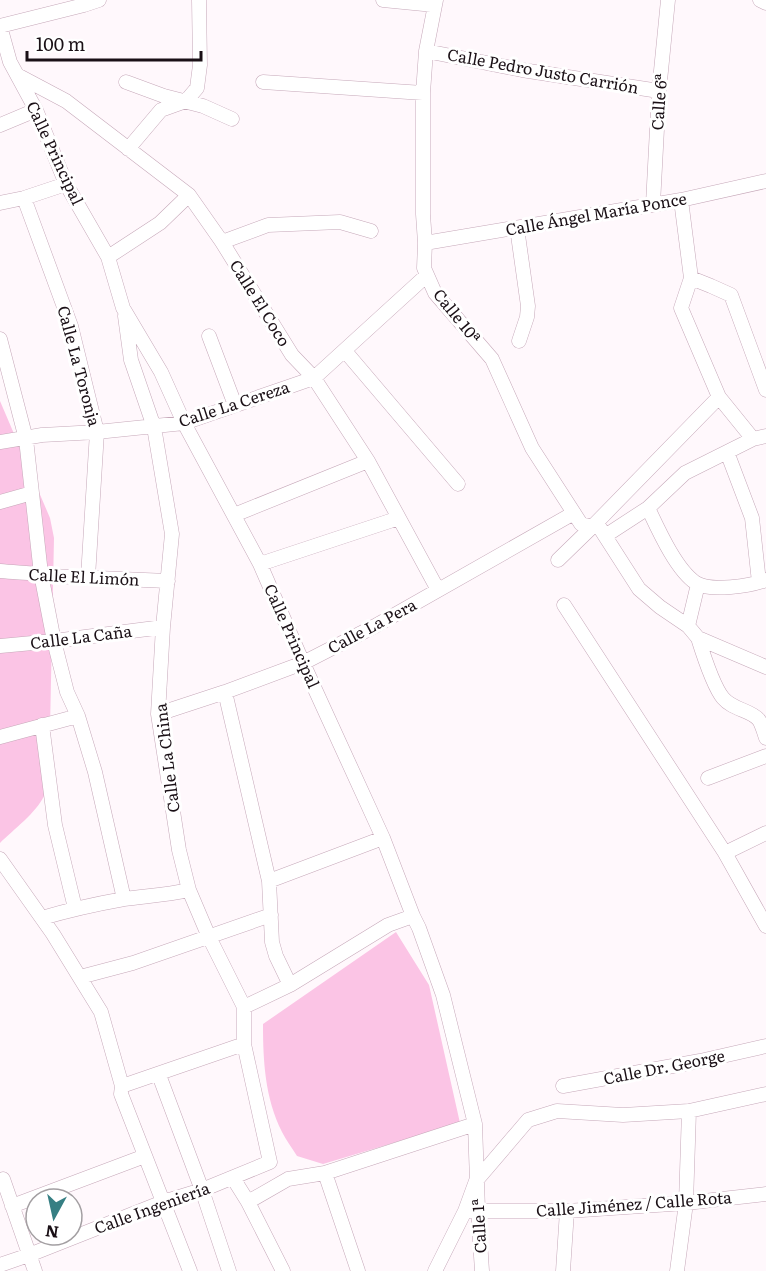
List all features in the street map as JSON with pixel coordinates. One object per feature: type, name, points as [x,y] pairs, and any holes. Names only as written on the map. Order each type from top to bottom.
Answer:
[{"type":"street","points":[[0,26],[99,0]]},
{"type":"street","points":[[128,149],[161,111],[186,101],[197,88],[200,65],[199,0]]},
{"type":"street","points":[[383,0],[435,2]]},
{"type":"street","name":"Calle 6ª","points":[[654,204],[659,91],[668,0]]},
{"type":"street","points":[[760,0],[766,3]]},
{"type":"street","name":"Calle 10ª","points":[[435,2],[426,51],[423,93],[424,268],[435,293],[492,359],[532,448],[581,524],[594,525]]},
{"type":"street","name":"Calle Principal","points":[[0,26],[10,62],[36,110],[66,184],[108,257],[123,308],[161,372],[184,423],[260,564],[383,838],[443,995],[475,1124],[476,1181]]},
{"type":"street","name":"Calle Pedro Justo Carrión","points":[[426,51],[522,70],[659,91]]},
{"type":"street","name":"Calle El Coco","points":[[17,75],[66,101],[189,195],[222,242],[292,355],[314,378],[368,460],[438,590]]},
{"type":"street","points":[[126,82],[164,96],[203,106],[232,119]]},
{"type":"street","points":[[263,82],[423,93]]},
{"type":"street","points":[[0,125],[36,110]]},
{"type":"street","name":"Calle Ángel María Ponce","points":[[425,243],[681,200],[766,181]]},
{"type":"street","points":[[0,203],[24,198],[66,184]]},
{"type":"street","points":[[108,257],[160,223],[189,195]]},
{"type":"street","name":"Calle La Toronja","points":[[24,198],[71,326],[97,432],[88,577]]},
{"type":"street","points":[[605,536],[648,508],[685,473],[760,438],[719,397],[681,308],[691,278],[681,200]]},
{"type":"street","points":[[222,242],[268,225],[340,222],[371,231]]},
{"type":"street","points":[[517,228],[528,306],[519,341]]},
{"type":"street","name":"Calle La Cereza","points":[[0,442],[42,435],[184,423],[314,378],[427,275]]},
{"type":"street","points":[[691,278],[731,295],[766,390]]},
{"type":"street","name":"Calle La China","points":[[123,308],[131,360],[154,427],[172,534],[158,714],[178,850],[189,890],[209,937],[244,1007],[244,1044],[270,1162]]},
{"type":"street","points":[[209,336],[235,405]]},
{"type":"street","points":[[0,339],[26,439],[41,574],[54,641],[67,692],[78,716],[95,772],[124,899]]},
{"type":"street","points":[[345,351],[458,484]]},
{"type":"street","points":[[558,560],[719,397]]},
{"type":"street","points":[[648,508],[674,558],[686,574],[698,584],[723,588],[763,581],[752,518],[727,452]]},
{"type":"street","points":[[234,515],[368,460]]},
{"type":"street","points":[[0,502],[32,494]]},
{"type":"street","name":"Calle La Pera","points":[[158,714],[303,663],[375,627],[574,513]]},
{"type":"street","points":[[260,564],[399,518]]},
{"type":"street","points":[[594,525],[600,528],[639,589],[688,626],[698,638],[705,660],[723,698],[759,721],[766,738]]},
{"type":"street","name":"Calle El Limón","points":[[0,571],[50,576],[168,581]]},
{"type":"street","points":[[688,626],[698,584]]},
{"type":"street","points":[[564,605],[725,853],[766,926]]},
{"type":"street","name":"Calle La Caña","points":[[0,646],[163,627]]},
{"type":"street","points":[[698,638],[766,667]]},
{"type":"street","points":[[225,692],[268,881],[272,942],[290,985]]},
{"type":"street","points":[[0,737],[78,716]]},
{"type":"street","points":[[42,725],[55,825],[75,908]]},
{"type":"street","points":[[708,778],[766,756]]},
{"type":"street","points":[[725,853],[766,833]]},
{"type":"street","points":[[268,881],[383,838]]},
{"type":"street","points":[[0,859],[42,918],[102,1012],[122,1086],[121,1094],[190,1271]]},
{"type":"street","points":[[42,918],[75,908],[124,899],[170,895],[189,890]]},
{"type":"street","points":[[80,977],[133,963],[271,915]]},
{"type":"street","points":[[244,1007],[290,985],[388,925],[412,916]]},
{"type":"street","points":[[122,1086],[244,1044]]},
{"type":"street","name":"Calle Dr. George","points":[[563,1086],[700,1061],[766,1046]]},
{"type":"street","points":[[159,1075],[202,1190],[229,1271]]},
{"type":"street","points":[[476,1181],[528,1120],[557,1111],[623,1115],[689,1111],[766,1094]]},
{"type":"street","points":[[677,1271],[686,1203],[689,1111]]},
{"type":"street","points":[[248,1202],[288,1179],[325,1173],[475,1124]]},
{"type":"street","points":[[12,1206],[145,1156]]},
{"type":"street","points":[[270,1162],[288,1179]]},
{"type":"street","name":"Calle Ingeniería","points":[[0,1265],[163,1202],[202,1190],[270,1162]]},
{"type":"street","points":[[325,1173],[358,1271]]},
{"type":"street","points":[[232,1178],[248,1202],[283,1271]]},
{"type":"street","points":[[3,1179],[35,1271]]},
{"type":"street","name":"Calle 1ª","points":[[476,1181],[472,1210],[482,1271]]},
{"type":"street","name":"Calle Jiménez / Calle Rota","points":[[472,1210],[567,1211],[686,1203],[766,1194]]},
{"type":"street","points":[[435,1271],[472,1210]]},
{"type":"street","points":[[563,1271],[567,1211]]},
{"type":"shaded area","points":[[0,401],[50,518],[54,538],[49,776],[45,794],[40,802],[30,815],[0,843]]},
{"type":"shaded area","points":[[396,932],[429,985],[460,1123],[323,1164],[297,1156],[282,1132],[272,1106],[265,1065],[263,1024]]}]
